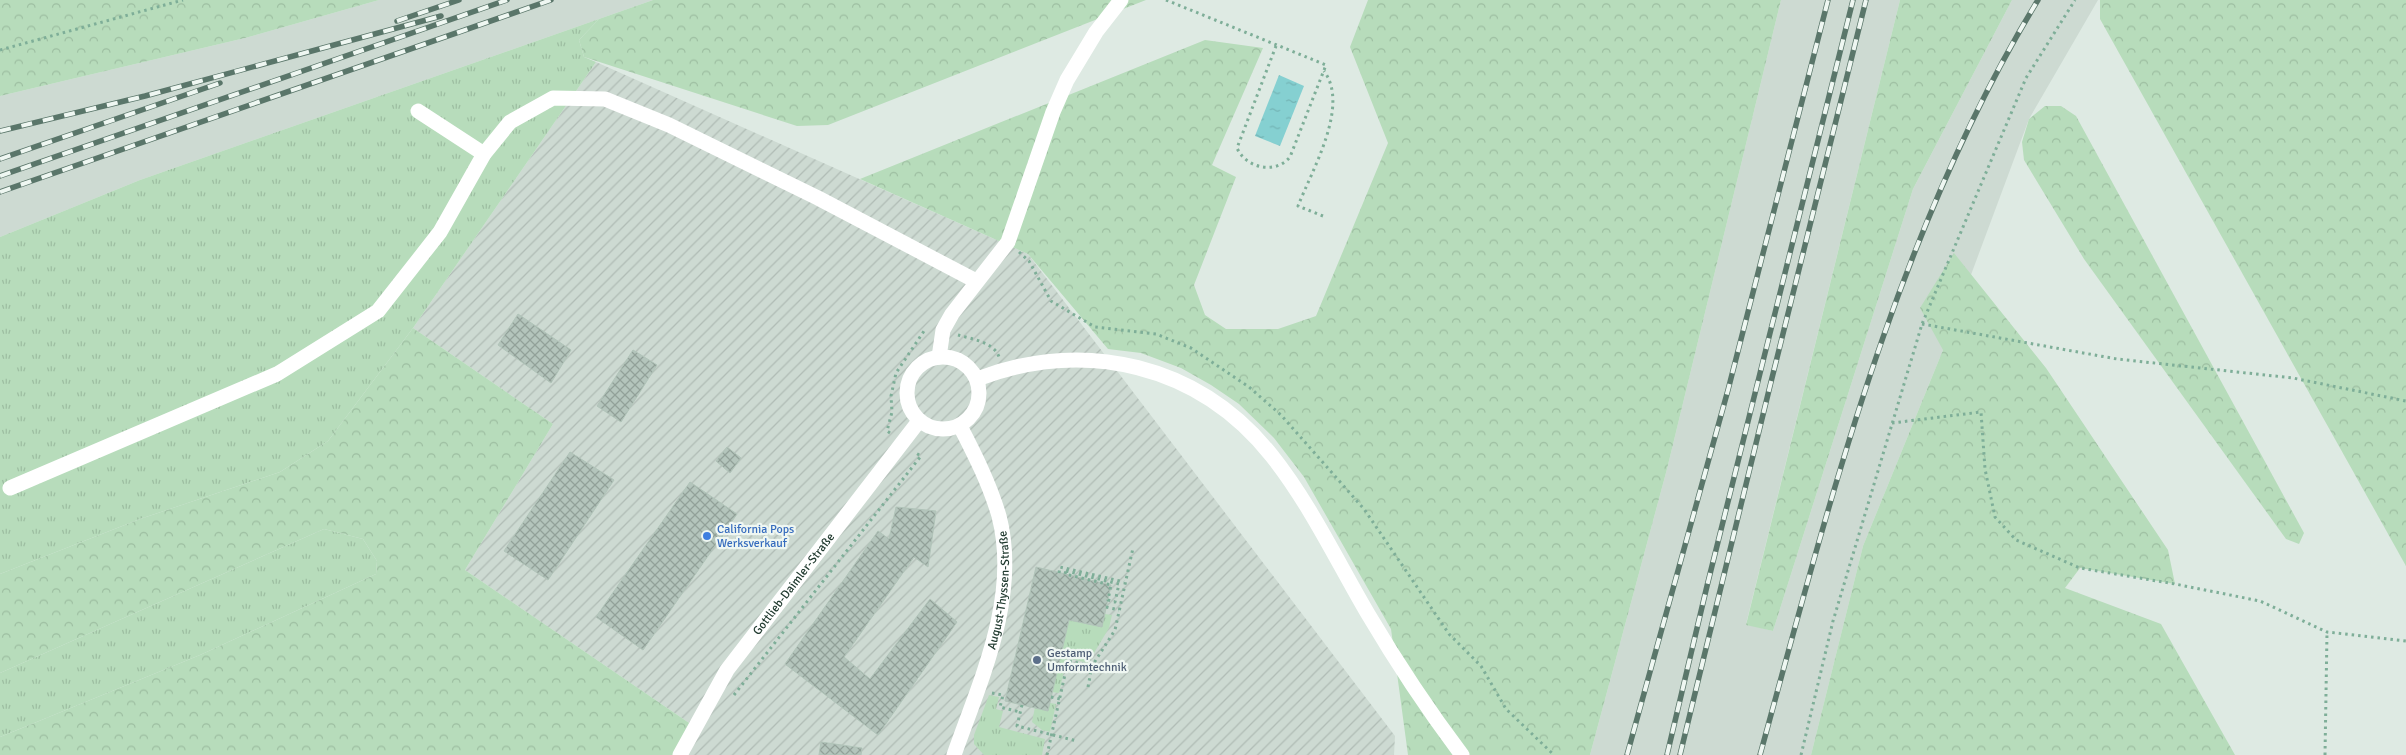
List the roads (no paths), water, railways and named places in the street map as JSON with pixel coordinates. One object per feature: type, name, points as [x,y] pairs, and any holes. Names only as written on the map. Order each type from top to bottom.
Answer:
[{"type":"street","points":[[940,357],[943,330],[952,314],[1008,242],[1067,80],[1096,32],[1121,0]]},
{"type":"street","points":[[10,488],[277,374],[378,311],[440,232],[484,154],[510,122],[552,98],[605,99],[669,125],[818,198],[976,281]]},
{"type":"street","points":[[418,112],[484,154]]},
{"type":"street","points":[[940,357],[962,362],[971,369],[977,379],[980,395],[976,411],[960,426],[950,430],[939,430],[919,421],[908,401],[910,379],[922,364],[940,357]]},
{"type":"street","points":[[977,379],[1003,369],[1046,360],[1106,361],[1125,364],[1177,380],[1234,416],[1260,442],[1286,475],[1398,662],[1462,755]]},
{"type":"street","name":"Gottlieb-Daimler-Straße","points":[[680,755],[727,670],[919,421]]},
{"type":"street","name":"August-Thyssen-Straße","points":[[954,755],[993,647],[1004,588],[1004,547],[999,518],[992,494],[960,426]]},
{"type":"water","points":[[1279,75],[1304,86],[1280,146],[1255,136]]},
{"type":"railway","points":[[397,21],[459,0]]},
{"type":"railway","points":[[0,176],[507,0]]},
{"type":"railway","points":[[0,192],[551,0]]},
{"type":"railway","points":[[1627,755],[1728,390],[1828,0]]},
{"type":"railway","points":[[1667,755],[1707,586],[1853,0]]},
{"type":"railway","points":[[1680,755],[1866,0]]},
{"type":"railway","points":[[1760,755],[1842,464],[1873,367],[1907,272],[1945,179],[1988,88],[2038,0]]},
{"type":"railway","points":[[0,131],[145,96],[441,16]]},
{"type":"railway","points":[[0,159],[220,83]]},
{"type":"place","name":"California Pops Werksverkauf","points":[[707,536]]},
{"type":"place","name":"Gestamp Umformtechnik","points":[[1037,660]]}]
